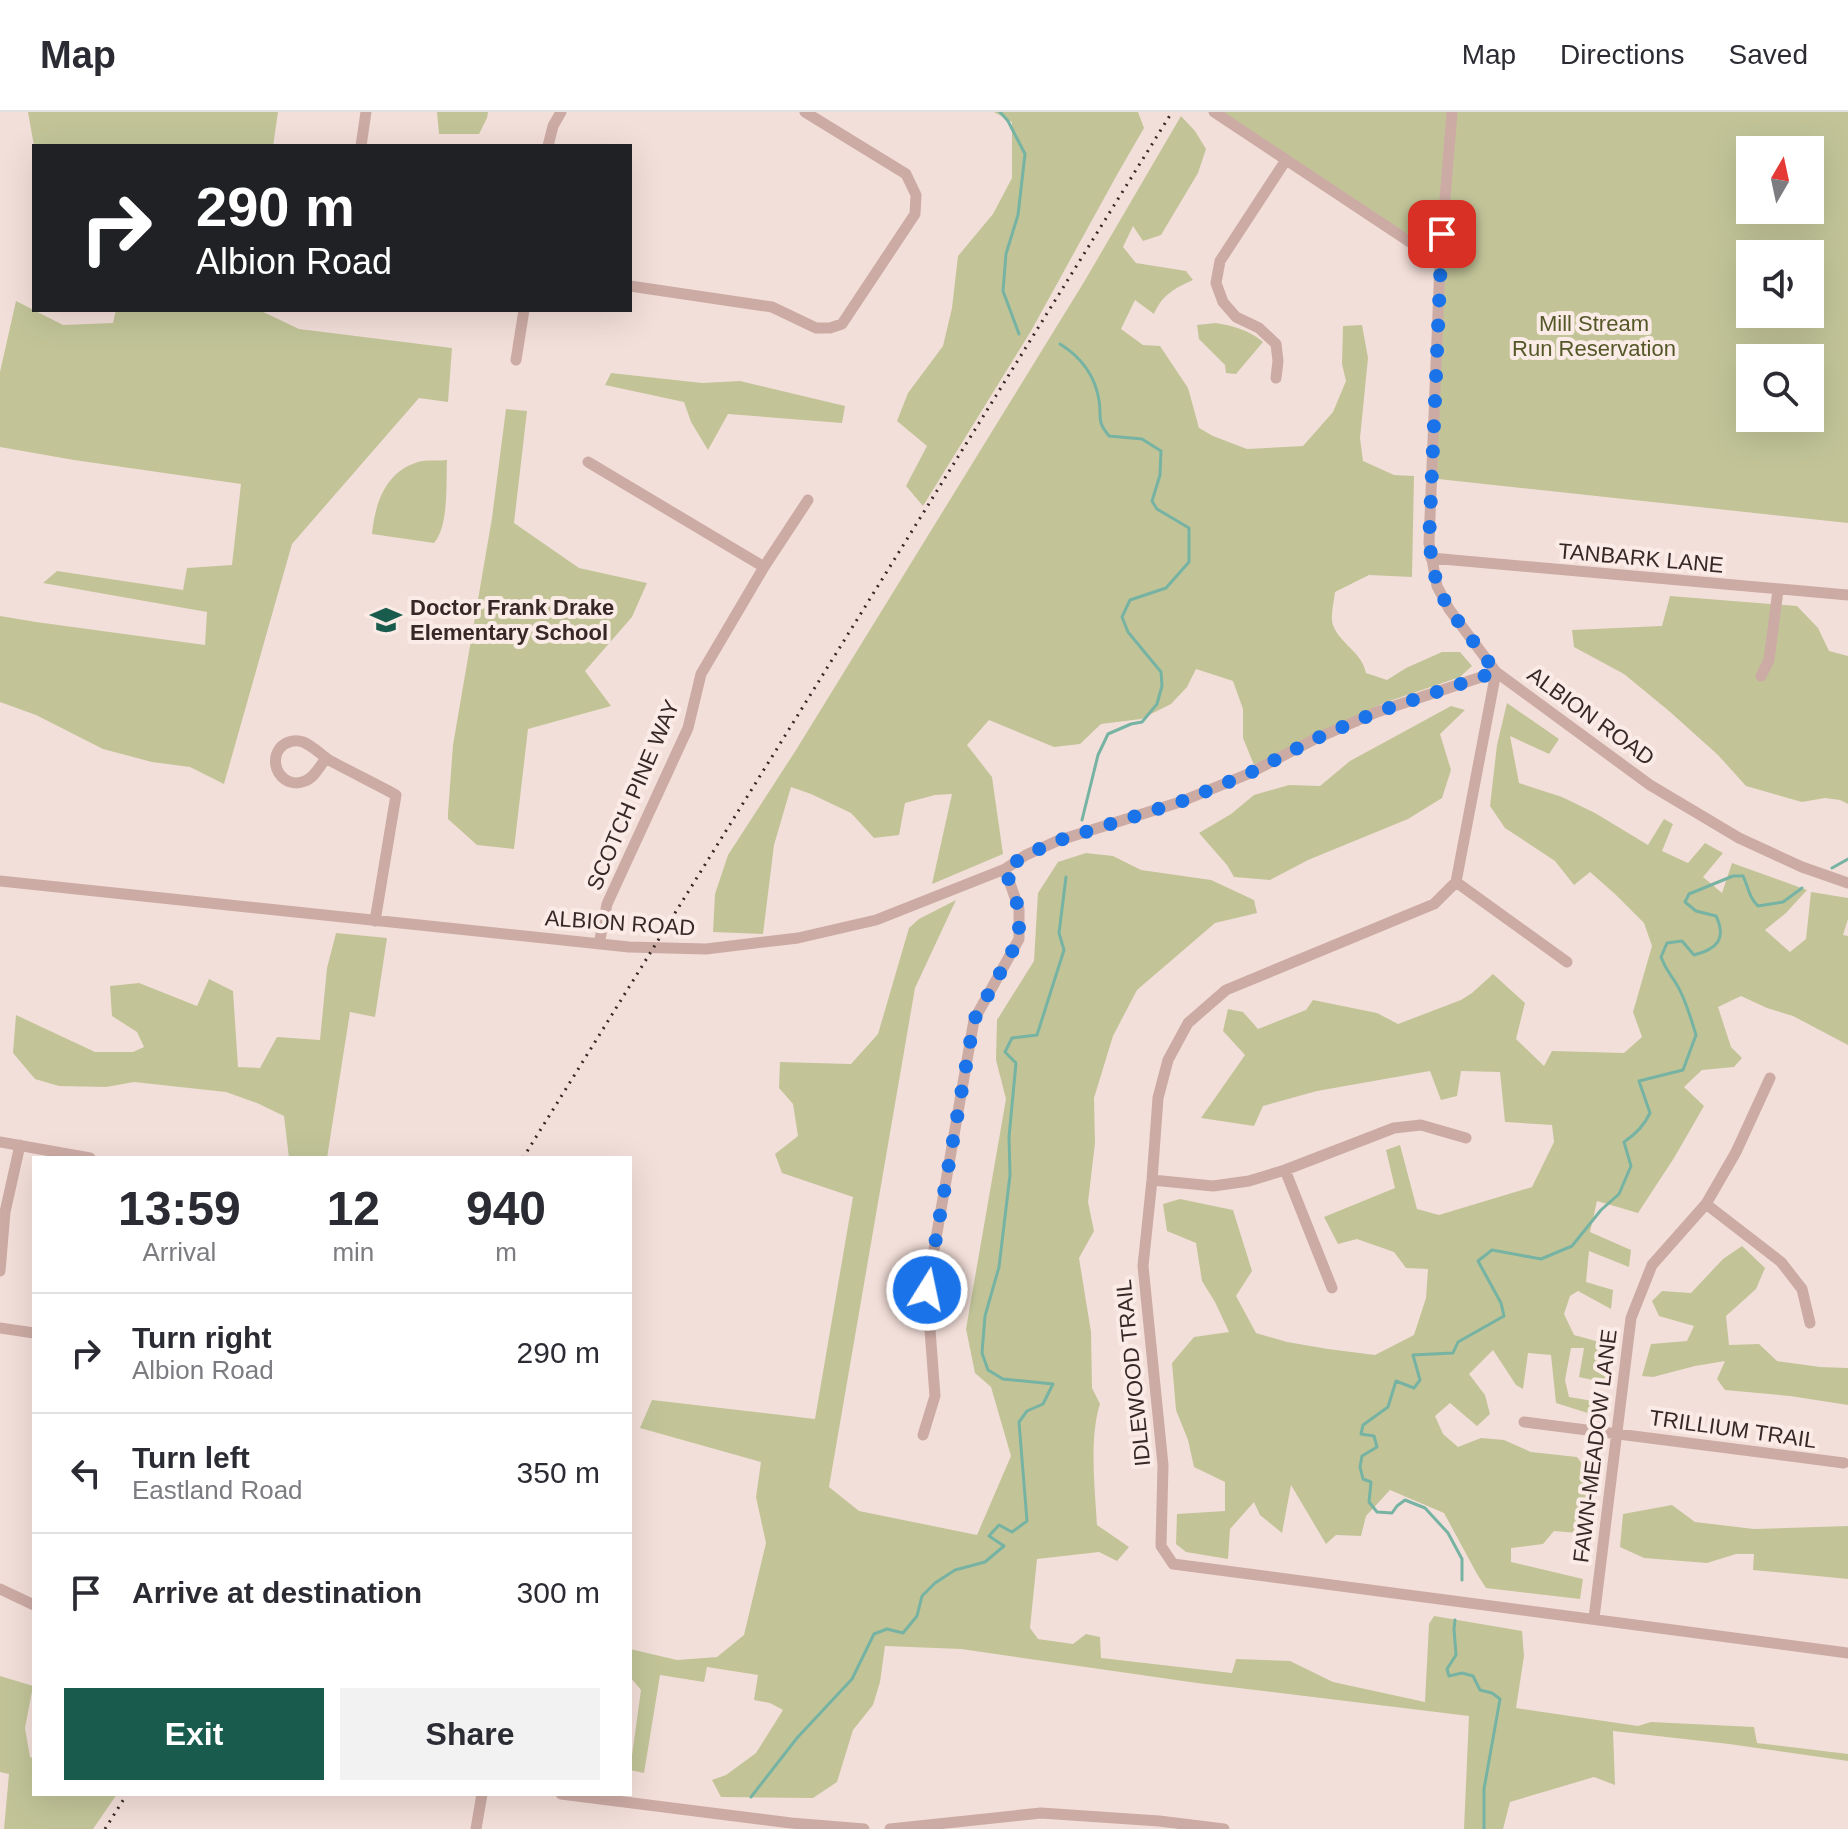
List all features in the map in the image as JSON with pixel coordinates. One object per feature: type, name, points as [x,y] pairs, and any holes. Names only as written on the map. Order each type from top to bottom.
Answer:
[{"type":"street","points":[[361,144],[366,112]]},
{"type":"street","points":[[548,144],[561,112]]},
{"type":"street","points":[[632,286],[772,307],[816,328],[842,324],[915,214],[916,195],[906,174],[805,112]]},
{"type":"street","points":[[1214,112],[1440,262]]},
{"type":"street","points":[[1452,112],[1440,262],[1429,543],[1437,586],[1449,609],[1496,672],[1456,882],[1567,962]]},
{"type":"street","points":[[1276,378],[1276,344],[1259,328],[1236,317],[1223,302],[1216,283],[1220,261],[1286,160]]},
{"type":"street","points":[[516,360],[524,312]]},
{"type":"street","points":[[588,462],[764,567]]},
{"type":"street","name":"SCOTCH PINE WAY","points":[[599,944],[607,904],[688,728],[701,674],[808,500]]},
{"type":"street","name":"TANBARK LANE","points":[[1431,558],[1848,595]]},
{"type":"street","points":[[1761,676],[1769,660],[1778,590]]},
{"type":"street","name":"ALBION ROAD","points":[[0,881],[653,949],[706,949],[798,938],[876,920],[1005,869],[1057,841],[1180,802],[1248,774],[1315,739],[1377,712],[1496,672],[1650,785],[1726,831],[1802,867],[1848,883]]},
{"type":"street","points":[[326,758],[313,776],[305,781],[293,783],[283,779],[276,770],[279,750],[287,742],[300,740],[326,758],[396,795],[375,921]]},
{"type":"street","points":[[923,1435],[935,1396],[927,1290],[974,1020],[1019,939],[1019,909],[1005,869]]},
{"type":"street","name":"IDLEWOOD TRAIL","points":[[1456,882],[1434,904],[1226,990],[1188,1023],[1168,1060],[1158,1098],[1143,1266],[1163,1465],[1161,1546],[1173,1564],[1848,1653]]},
{"type":"street","name":"FAWN-MEADOW LANE","points":[[1594,1618],[1631,1318],[1652,1265],[1706,1204],[1736,1152],[1770,1078]]},
{"type":"street","points":[[1152,1180],[1213,1186],[1249,1181],[1394,1128],[1421,1125],[1466,1138]]},
{"type":"street","points":[[0,1142],[79,1156]]},
{"type":"street","points":[[0,1271],[5,1212],[20,1145]]},
{"type":"street","points":[[1285,1170],[1332,1288]]},
{"type":"street","points":[[1706,1204],[1781,1262],[1802,1289],[1810,1323]]},
{"type":"street","points":[[0,1328],[32,1333]]},
{"type":"street","name":"TRILLIUM TRAIL","points":[[1524,1422],[1844,1463]]},
{"type":"street","points":[[0,1589],[32,1604]]},
{"type":"street","points":[[476,1829],[482,1796]]},
{"type":"street","points":[[577,1796],[864,1829]]},
{"type":"street","points":[[890,1829],[1041,1813],[1224,1829]]},
{"type":"green space","points":[[28,112],[278,112],[273,144],[34,144]]},
{"type":"green space","points":[[437,112],[488,112],[479,134],[439,134]]},
{"type":"green space","points":[[994,112],[1138,112],[1144,128],[1031,331],[923,506],[906,486],[927,446],[897,421],[908,393],[943,346],[952,308],[958,256],[993,214],[1012,178],[1012,122]]},
{"type":"green space","name":"Mill Stream Run Reservation","points":[[1214,112],[1848,112],[1848,523],[1429,478],[1440,265]]},
{"type":"green space","points":[[1181,116],[1206,149],[1198,173],[1161,235],[1143,241],[1133,226],[1123,247],[1136,263],[1186,271],[1193,280],[1170,293],[1154,314],[1135,300],[1121,329],[1143,345],[1160,346],[1188,388],[1199,428],[1247,449],[1303,446],[1333,412],[1346,381],[1342,364],[1343,326],[1362,325],[1368,358],[1360,438],[1363,461],[1394,475],[1414,476],[1412,577],[1369,575],[1335,592],[1333,625],[1360,659],[1366,673],[1387,680],[1442,652],[1460,652],[1472,666],[1460,677],[1384,703],[1254,765],[1243,738],[1243,709],[1233,681],[1196,669],[1187,687],[1171,704],[1141,719],[1101,724],[1080,744],[1054,747],[989,720],[967,745],[992,777],[1003,854],[932,884],[952,794],[905,803],[899,835],[874,838],[851,813],[791,787],[774,845],[763,934],[713,932],[715,894],[728,855],[1084,282]]},
{"type":"green space","points":[[16,301],[32,312],[63,325],[113,323],[116,312],[263,312],[299,329],[452,348],[448,402],[419,398],[292,544],[224,784],[190,767],[152,762],[103,749],[36,715],[0,702],[0,616],[205,645],[207,612],[43,583],[57,571],[183,590],[187,568],[232,565],[241,484],[0,447],[0,372]]},
{"type":"green space","points":[[1216,323],[1241,329],[1263,342],[1236,374],[1226,373],[1225,365],[1199,339],[1197,325]]},
{"type":"green space","points":[[611,373],[702,383],[740,381],[845,406],[842,423],[728,414],[708,450],[691,422],[684,402],[605,385]]},
{"type":"green space","points":[[506,409],[527,411],[514,523],[579,568],[647,583],[632,617],[585,671],[611,706],[528,729],[514,849],[477,845],[448,819],[453,745],[492,518]]},
{"type":"green space","points":[[447,460],[444,515],[434,543],[372,534],[380,499],[399,471],[422,461]]},
{"type":"green space","points":[[1670,596],[1797,606],[1818,628],[1829,651],[1848,656],[1848,804],[1825,798],[1802,802],[1746,786],[1718,755],[1624,674],[1574,647],[1572,630],[1662,626]]},
{"type":"green space","points":[[1507,703],[1559,739],[1549,754],[1510,736],[1519,783],[1562,797],[1648,845],[1664,819],[1673,824],[1662,851],[1688,863],[1705,843],[1723,853],[1703,877],[1722,893],[1732,863],[1807,890],[1765,930],[1790,952],[1806,939],[1811,892],[1848,898],[1848,919],[1843,935],[1848,936],[1848,1045],[1793,1016],[1741,996],[1718,1007],[1731,1047],[1742,1058],[1734,1067],[1702,1070],[1684,1087],[1704,1106],[1638,1213],[1597,1201],[1590,1232],[1631,1250],[1629,1267],[1589,1251],[1586,1282],[1613,1290],[1611,1309],[1578,1291],[1570,1296],[1564,1314],[1574,1335],[1614,1346],[1606,1383],[1579,1377],[1584,1348],[1571,1348],[1565,1380],[1569,1397],[1599,1402],[1594,1415],[1556,1403],[1551,1355],[1528,1353],[1523,1389],[1516,1385],[1493,1350],[1469,1374],[1485,1395],[1490,1414],[1477,1426],[1450,1403],[1435,1416],[1443,1434],[1458,1447],[1481,1438],[1504,1440],[1531,1452],[1577,1457],[1586,1469],[1590,1534],[1554,1531],[1543,1544],[1511,1548],[1511,1562],[1583,1579],[1580,1599],[1486,1588],[1444,1513],[1390,1490],[1366,1516],[1361,1536],[1336,1535],[1326,1544],[1291,1485],[1282,1533],[1260,1515],[1254,1502],[1230,1529],[1228,1559],[1186,1552],[1176,1544],[1177,1514],[1225,1511],[1225,1482],[1194,1467],[1188,1440],[1176,1410],[1172,1363],[1194,1337],[1229,1332],[1202,1281],[1196,1243],[1167,1231],[1163,1204],[1180,1199],[1233,1210],[1252,1271],[1236,1296],[1256,1333],[1287,1342],[1375,1355],[1414,1335],[1426,1298],[1428,1269],[1406,1268],[1394,1252],[1357,1239],[1338,1244],[1324,1217],[1395,1188],[1386,1150],[1400,1145],[1417,1209],[1439,1215],[1532,1187],[1554,1142],[1552,1125],[1505,1122],[1500,1072],[1461,1071],[1457,1096],[1441,1100],[1430,1071],[1317,1091],[1263,1106],[1254,1126],[1201,1118],[1245,1055],[1223,1031],[1228,1009],[1243,1012],[1258,1029],[1306,1010],[1313,1000],[1377,1013],[1398,1024],[1461,1000],[1493,974],[1525,1003],[1516,1039],[1544,1066],[1552,1051],[1624,1053],[1642,1037],[1633,1012],[1652,946],[1644,923],[1590,872],[1574,885],[1555,861],[1505,828],[1490,806],[1497,745]]},
{"type":"green space","points":[[1451,706],[1465,710],[1440,734],[1451,770],[1442,798],[1408,819],[1308,860],[1270,880],[1234,877],[1199,833],[1231,814],[1254,795],[1289,785],[1320,786],[1350,761]]},
{"type":"green space","points":[[1086,853],[1113,856],[1141,870],[1211,880],[1254,900],[1257,913],[1215,923],[1137,990],[1113,1036],[1094,1098],[1095,1143],[1088,1202],[1094,1231],[1079,1258],[1091,1332],[1092,1388],[1100,1404],[1094,1448],[1097,1525],[1129,1547],[1117,1561],[1099,1552],[1037,1559],[1030,1628],[1038,1639],[1073,1644],[1086,1634],[1100,1637],[1101,1658],[1232,1673],[1236,1659],[1290,1661],[1333,1682],[1425,1702],[1429,1624],[1434,1616],[1522,1631],[1524,1656],[1516,1708],[1638,1726],[1651,1722],[1754,1727],[1757,1743],[1848,1754],[1848,1761],[1613,1731],[1615,1785],[1594,1777],[1510,1802],[1503,1829],[1464,1829],[1469,1716],[1197,1683],[961,1649],[885,1646],[873,1705],[853,1730],[837,1782],[813,1798],[721,1797],[712,1780],[726,1775],[756,1753],[783,1710],[754,1700],[758,1675],[707,1667],[704,1682],[660,1675],[644,1773],[632,1770],[641,1690],[632,1679],[632,1649],[677,1660],[717,1657],[744,1635],[766,1543],[756,1497],[761,1462],[640,1428],[652,1400],[815,1419],[853,1197],[782,1173],[775,1154],[798,1136],[793,1104],[779,1088],[780,1062],[851,1064],[878,1034],[909,928],[919,919],[956,900],[915,988],[829,1487],[859,1511],[977,1535],[1011,1456],[991,1387],[975,1373],[966,1329],[1006,1099],[996,1060],[997,1020],[1034,961],[1038,893],[1058,862]]},
{"type":"green space","points":[[336,933],[387,938],[375,1017],[350,1012],[327,1156],[289,1156],[284,1116],[226,1092],[134,1082],[106,1087],[59,1086],[35,1079],[13,1053],[16,1015],[95,1052],[133,1052],[144,1047],[137,1032],[112,1016],[110,986],[139,983],[197,1006],[209,979],[233,991],[238,1067],[260,1068],[277,1037],[320,1040],[327,968]]},
{"type":"green space","points":[[1742,1246],[1765,1268],[1756,1289],[1726,1316],[1729,1345],[1759,1344],[1777,1361],[1848,1368],[1848,1405],[1725,1390],[1717,1379],[1725,1361],[1653,1377],[1642,1376],[1651,1344],[1687,1341],[1694,1326],[1659,1316],[1652,1301],[1662,1291],[1691,1293],[1723,1259]]},
{"type":"green space","points":[[1672,1505],[1695,1522],[1754,1529],[1848,1526],[1848,1579],[1753,1570],[1754,1554],[1736,1554],[1707,1563],[1644,1558],[1620,1547],[1623,1514]]},
{"type":"green space","points":[[0,1676],[32,1686],[25,1728],[32,1758],[32,1796],[116,1796],[93,1829],[4,1829],[9,1774],[0,1772]]},
{"type":"waterway","points":[[1000,112],[1025,154],[1018,215],[1006,254],[1003,291],[1019,334]]},
{"type":"waterway","points":[[1060,344],[1081,361],[1090,375],[1097,391],[1101,423],[1109,436],[1142,439],[1161,451],[1160,475],[1152,501],[1157,509],[1189,528],[1189,562],[1166,588],[1130,600],[1122,617],[1128,632],[1161,672],[1162,686],[1157,704],[1142,722],[1108,734],[1098,755],[1082,820]]},
{"type":"waterway","points":[[1832,868],[1848,859]]},
{"type":"waterway","points":[[1462,1580],[1462,1559],[1448,1533],[1425,1508],[1405,1500],[1392,1513],[1377,1512],[1369,1502],[1371,1482],[1363,1479],[1360,1467],[1362,1456],[1377,1447],[1374,1436],[1361,1434],[1363,1425],[1388,1407],[1396,1381],[1414,1388],[1420,1380],[1413,1355],[1453,1353],[1458,1342],[1504,1316],[1501,1303],[1478,1261],[1492,1250],[1541,1259],[1572,1246],[1601,1210],[1619,1194],[1631,1166],[1624,1142],[1639,1129],[1650,1113],[1639,1081],[1683,1070],[1696,1035],[1683,997],[1661,957],[1667,943],[1682,941],[1694,955],[1709,950],[1720,937],[1716,916],[1696,911],[1685,902],[1689,894],[1733,876],[1743,876],[1758,906],[1783,902],[1802,888]]},
{"type":"waterway","points":[[751,1797],[797,1738],[852,1679],[874,1634],[887,1629],[903,1633],[917,1616],[922,1596],[935,1583],[955,1570],[985,1562],[1004,1546],[989,1536],[999,1525],[1012,1532],[1027,1521],[1019,1422],[1027,1411],[1043,1404],[1053,1384],[1003,1379],[988,1370],[982,1353],[985,1316],[999,1267],[1010,1175],[1009,1137],[1016,1063],[1005,1052],[1012,1038],[1037,1035],[1064,950],[1059,933],[1066,877]]},
{"type":"waterway","points":[[1455,1620],[1456,1655],[1447,1669],[1449,1676],[1462,1673],[1473,1676],[1480,1690],[1500,1699],[1484,1789],[1484,1829]]},
{"type":"railway","points":[[524,1156],[1172,112]]},
{"type":"railway","points":[[105,1829],[126,1796]]},
{"type":"place","name":"Doctor Frank Drake Elementary School","points":[[386,620]]},
{"type":"route","points":[[927,1290],[974,1020],[1019,939],[1019,909],[1005,869],[1057,841],[1180,802],[1248,774],[1315,739],[1377,712],[1496,672],[1449,609],[1437,586],[1429,543],[1442,234]]}]
